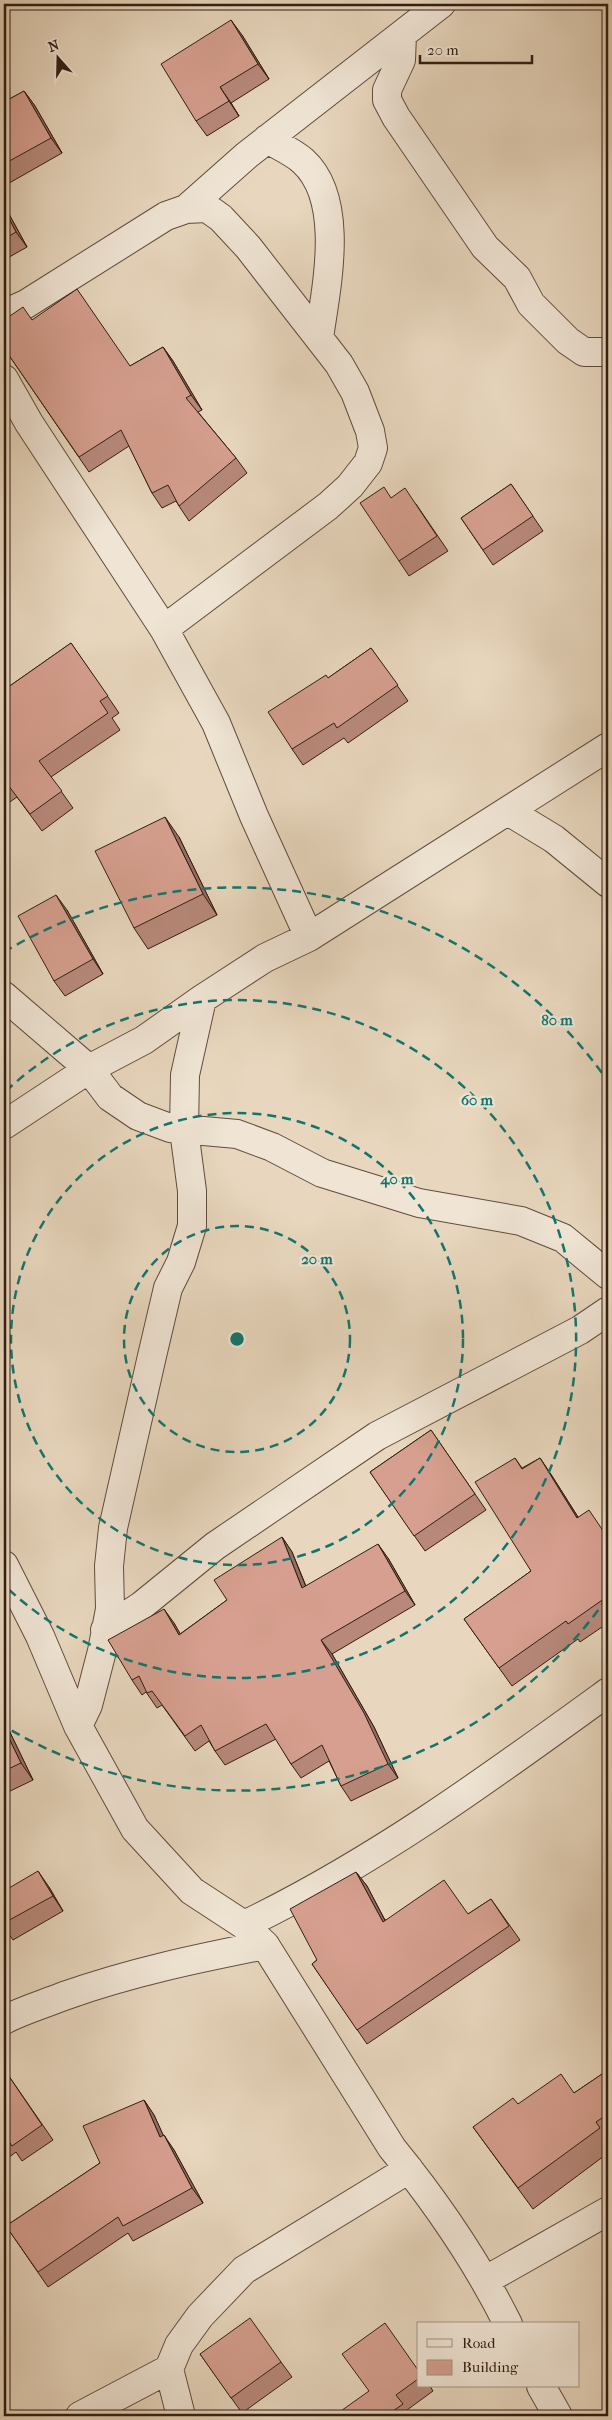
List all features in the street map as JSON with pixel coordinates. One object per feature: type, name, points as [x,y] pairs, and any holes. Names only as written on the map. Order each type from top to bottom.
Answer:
[{"type":"street","points":[[186,209],[267,139],[441,4]]},
{"type":"street","points":[[402,35],[401,60],[388,90],[386,100],[396,117],[486,247],[516,278],[531,304],[568,341],[584,352],[608,352]]},
{"type":"street","points":[[267,139],[302,160],[308,166],[315,177],[327,206],[328,255],[319,338]]},
{"type":"street","points":[[4,314],[26,304],[166,216],[186,209],[207,208],[221,218],[248,247],[339,364],[355,392],[370,431],[373,448],[368,463],[350,486],[328,506],[164,629]]},
{"type":"street","points":[[4,379],[29,423],[164,629],[216,723],[254,816],[309,936]]},
{"type":"street","points":[[4,1125],[89,1069],[144,1040],[265,958],[309,936],[608,747]]},
{"type":"street","points":[[508,811],[554,839],[608,883]]},
{"type":"street","points":[[4,996],[89,1069],[110,1097],[138,1116],[155,1124],[184,1130],[237,1134],[272,1146],[322,1173],[419,1203],[521,1221],[563,1238],[608,1274]]},
{"type":"street","points":[[78,1726],[96,1682],[110,1609],[109,1566],[113,1528],[168,1288],[181,1262],[192,1226],[192,1191],[184,1130],[184,1075],[202,999]]},
{"type":"street","points":[[105,1630],[141,1606],[215,1546],[377,1436],[580,1330],[608,1311]]},
{"type":"street","points":[[4,1564],[40,1636],[78,1726],[135,1829],[192,1891],[244,1925],[265,1945],[392,2148],[409,2169],[486,2280],[507,2322]]},
{"type":"street","points":[[244,1925],[344,1874],[394,1843],[608,1692]]},
{"type":"street","points":[[4,2020],[20,2012],[83,1990],[163,1965],[265,1945]]},
{"type":"street","points":[[181,2416],[169,2369],[179,2345],[200,2316],[244,2270],[409,2169]]},
{"type":"street","points":[[486,2280],[608,2211]]},
{"type":"street","points":[[80,2416],[169,2369]]},
{"type":"street","points":[[542,2388],[558,2416]]},
{"type":"building","points":[[231,20],[258,64],[220,87],[229,101],[196,121],[161,64]]},
{"type":"building","points":[[24,91],[51,138],[4,164],[4,102]]},
{"type":"building","points":[[4,209],[16,232],[4,239]]},
{"type":"building","points":[[77,289],[130,366],[163,347],[191,395],[186,398],[236,458],[179,506],[168,485],[152,493],[121,430],[79,457],[4,348],[4,320],[23,307],[32,320]]},
{"type":"building","points":[[511,484],[533,516],[483,550],[461,518]]},
{"type":"building","points":[[384,487],[391,498],[405,488],[437,536],[399,561],[360,503]]},
{"type":"building","points":[[71,643],[108,696],[100,701],[108,713],[39,761],[62,791],[30,814],[4,782],[4,690]]},
{"type":"building","points":[[371,648],[398,685],[337,728],[334,723],[292,749],[268,712],[326,675],[328,678]]},
{"type":"building","points":[[165,817],[203,894],[134,928],[95,851]]},
{"type":"building","points":[[56,895],[93,959],[54,981],[18,916]]},
{"type":"building","points":[[431,1430],[475,1494],[414,1536],[370,1472]]},
{"type":"building","points":[[515,1458],[522,1469],[540,1458],[577,1518],[589,1510],[608,1538],[608,1596],[568,1624],[566,1621],[499,1668],[464,1619],[531,1571],[475,1482]]},
{"type":"building","points":[[282,1537],[302,1588],[378,1544],[405,1591],[321,1640],[364,1713],[388,1764],[341,1786],[322,1745],[291,1764],[266,1724],[215,1751],[201,1725],[185,1736],[152,1691],[147,1693],[139,1676],[132,1680],[108,1640],[164,1609],[179,1635],[227,1600],[214,1580]]},
{"type":"building","points":[[4,1728],[21,1763],[4,1771]]},
{"type":"building","points":[[38,1871],[53,1896],[4,1923],[4,1891]]},
{"type":"building","points":[[356,1872],[383,1922],[444,1880],[468,1914],[491,1899],[509,1926],[357,2030],[312,1964],[317,1960],[290,1909]]},
{"type":"building","points":[[4,2069],[42,2125],[12,2146],[6,2137],[4,2138]]},
{"type":"building","points":[[608,2070],[608,2114],[596,2122],[600,2128],[518,2188],[473,2127],[513,2098],[518,2104],[561,2074],[574,2093]]},
{"type":"building","points":[[144,2100],[160,2137],[164,2135],[192,2188],[123,2226],[118,2217],[38,2272],[6,2226],[100,2163],[83,2126]]},
{"type":"building","points":[[250,2318],[281,2362],[231,2398],[200,2354]]},
{"type":"building","points":[[385,2323],[417,2369],[417,2380],[396,2395],[403,2404],[386,2416],[340,2416],[338,2413],[369,2391],[342,2354]]}]
